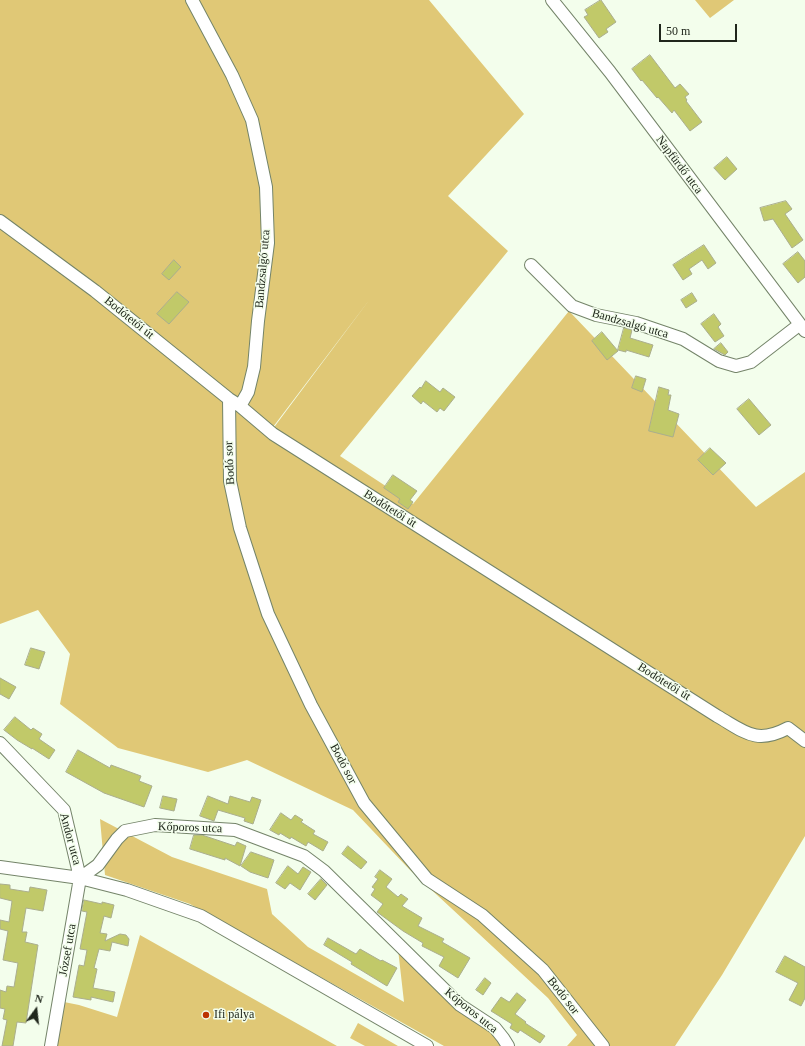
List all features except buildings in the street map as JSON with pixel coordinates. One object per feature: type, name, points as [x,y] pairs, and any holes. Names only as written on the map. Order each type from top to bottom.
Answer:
[{"type":"street","name":"Bandzsalgó utca","points":[[192,0],[232,75],[252,120],[266,187],[268,243],[258,320],[254,367],[248,392],[240,406]]},
{"type":"street","name":"Napfürdő utca","points":[[552,0],[610,72],[802,328]]},
{"type":"street","name":"Bodótetői út","points":[[0,221],[95,291],[273,434],[717,716],[747,733],[761,737],[772,736],[788,728],[805,740]]},
{"type":"street","name":"Bandzsalgó utca","points":[[531,265],[572,306],[596,315],[636,323],[683,339],[719,361],[736,366],[751,362],[802,328]]},
{"type":"street","name":"Bodó sor","points":[[230,399],[230,481],[240,528],[268,614],[311,705],[364,803],[427,879],[482,915],[543,970],[603,1046]]},
{"type":"street","name":"Andor utca","points":[[0,743],[64,810],[80,878],[0,867]]},
{"type":"street","name":"Kőporos utca","points":[[80,878],[98,865],[125,831],[155,825],[235,830],[278,845],[304,856],[324,871],[460,1005],[495,1028],[508,1046]]},
{"type":"street","name":"József utca","points":[[51,1046],[80,878]]},
{"type":"street","points":[[80,878],[127,890],[201,916],[427,1046]]},
{"type":"shaded area","points":[[0,0],[429,0],[524,114],[448,196],[508,251],[340,456],[413,504],[569,311],[756,507],[805,472],[805,836],[722,975],[675,1046],[567,1046],[577,1035],[548,998],[409,869],[353,810],[247,760],[208,772],[118,748],[60,704],[70,654],[38,610],[0,624]],"holes":[[[370,299],[272,430],[273,427]]]},
{"type":"shaded area","points":[[695,0],[734,0],[710,18]]},
{"type":"shaded area","points":[[100,819],[172,857],[267,889],[272,914],[308,947],[404,1002],[398,949],[511,1046],[444,1046],[190,904],[105,875]]},
{"type":"shaded area","points":[[140,935],[337,1046],[47,1046],[54,1000],[79,1005],[117,1017]]},
{"type":"shaded area","points":[[358,1023],[398,1046],[365,1046],[350,1038]]},
{"type":"place","name":"Ifi pálya","points":[[206,1015]]}]
